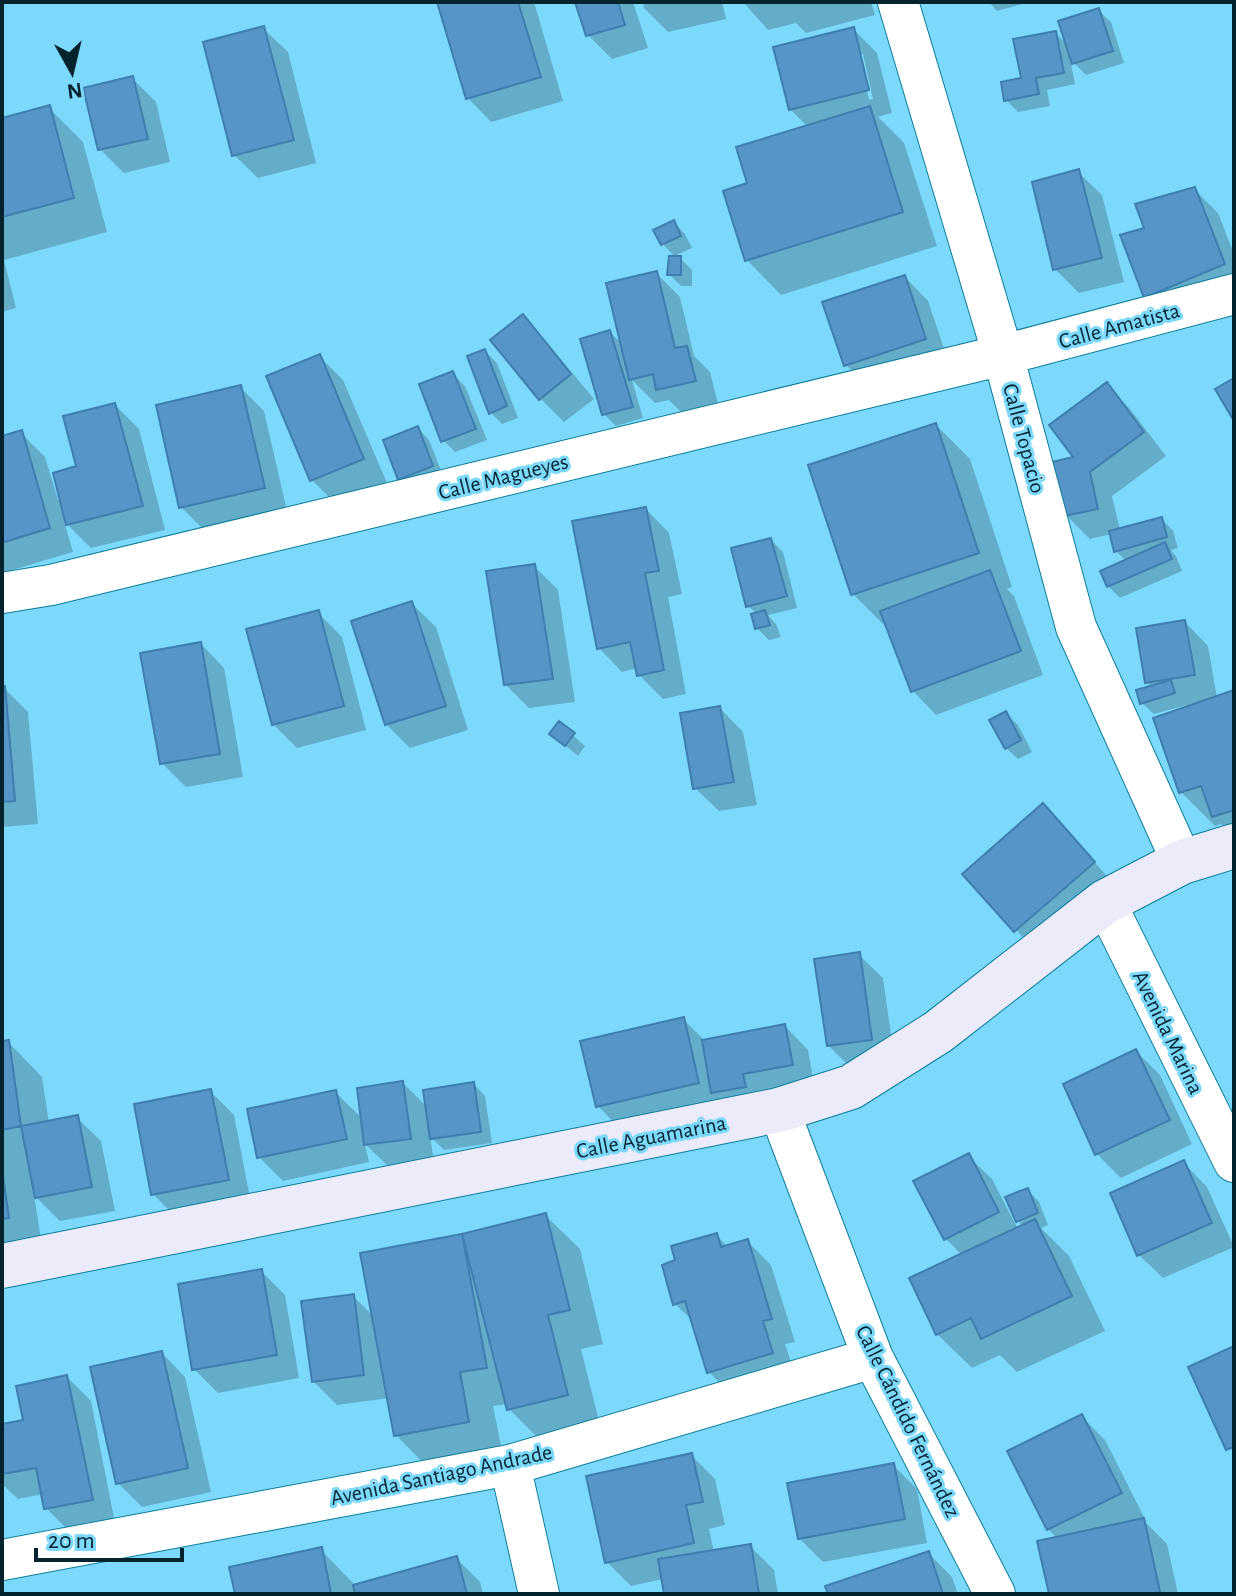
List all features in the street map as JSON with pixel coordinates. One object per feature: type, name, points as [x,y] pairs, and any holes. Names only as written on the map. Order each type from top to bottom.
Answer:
[{"type":"street","name":"Calle Topacio","points":[[898,2],[1003,355],[1076,627],[1182,862]]},
{"type":"street","name":"Calle Amatista","points":[[1003,355],[1234,294]]},
{"type":"street","name":"Calle Magueyes","points":[[2,593],[67,582],[1003,355]]},
{"type":"street","name":"Calle Aguamarina","points":[[2,1266],[779,1110],[851,1087],[938,1032],[1105,902],[1182,862],[1234,846]]},
{"type":"street","name":"Avenida Marina","points":[[1105,902],[1234,1162]]},
{"type":"street","name":"Calle Cándido Fernández","points":[[779,1110],[873,1358],[995,1594]]},
{"type":"street","name":"Avenida Santiago Andrade","points":[[2,1560],[510,1465],[873,1358]]},
{"type":"street","points":[[510,1465],[539,1594]]},
{"type":"building","points":[[437,2],[518,2],[541,77],[466,99]]},
{"type":"building","points":[[575,2],[618,2],[625,25],[586,36]]},
{"type":"building","points":[[1099,8],[1113,51],[1072,64],[1058,21]]},
{"type":"building","points":[[264,26],[294,140],[232,156],[203,42]]},
{"type":"building","points":[[854,27],[869,90],[789,110],[773,47]]},
{"type":"building","points":[[1056,31],[1064,73],[1036,78],[1039,94],[1004,101],[1001,82],[1021,78],[1013,39]]},
{"type":"building","points":[[133,76],[148,139],[98,150],[83,88]]},
{"type":"building","points":[[50,105],[74,198],[2,217],[2,118]]},
{"type":"building","points":[[870,106],[903,212],[745,261],[723,191],[747,183],[736,147]]},
{"type":"building","points":[[1079,169],[1102,258],[1053,270],[1032,182]]},
{"type":"building","points":[[1195,187],[1225,264],[1144,298],[1120,235],[1144,228],[1135,204]]},
{"type":"building","points":[[674,220],[681,236],[661,245],[653,230]]},
{"type":"building","points":[[669,256],[681,256],[681,275],[667,275]]},
{"type":"building","points":[[657,271],[675,348],[687,346],[696,381],[656,390],[653,374],[629,380],[606,283]]},
{"type":"building","points":[[905,275],[926,339],[844,366],[822,302]]},
{"type":"building","points":[[523,314],[571,374],[539,400],[490,340]]},
{"type":"building","points":[[610,330],[633,407],[602,415],[580,339]]},
{"type":"building","points":[[485,349],[507,406],[489,414],[467,356]]},
{"type":"building","points":[[320,354],[364,459],[310,481],[266,376]]},
{"type":"building","points":[[453,371],[476,429],[441,442],[419,384]]},
{"type":"building","points":[[1234,378],[1234,421],[1215,389]]},
{"type":"building","points":[[1107,382],[1144,432],[1090,472],[1098,509],[1064,516],[1052,462],[1073,457],[1049,425]]},
{"type":"building","points":[[241,385],[265,488],[179,508],[156,405]]},
{"type":"building","points":[[115,403],[143,506],[66,525],[53,473],[76,466],[63,416]]},
{"type":"building","points":[[936,423],[979,553],[851,595],[808,465]]},
{"type":"building","points":[[418,426],[433,466],[398,480],[383,440]]},
{"type":"building","points":[[22,430],[50,528],[2,543],[2,436]]},
{"type":"building","points":[[646,507],[659,571],[645,573],[664,670],[637,676],[630,642],[597,649],[572,521]]},
{"type":"building","points":[[1162,517],[1167,537],[1114,552],[1109,531]]},
{"type":"building","points":[[771,538],[787,596],[746,607],[731,548]]},
{"type":"building","points":[[1165,542],[1172,559],[1107,587],[1100,571]]},
{"type":"building","points":[[535,564],[553,679],[504,685],[486,571]]},
{"type":"building","points":[[990,570],[1021,651],[911,692],[880,611]]},
{"type":"building","points":[[412,601],[446,706],[385,725],[351,621]]},
{"type":"building","points":[[319,610],[344,706],[272,725],[246,629]]},
{"type":"building","points":[[765,610],[770,625],[755,629],[751,614]]},
{"type":"building","points":[[1185,620],[1195,675],[1145,683],[1136,628]]},
{"type":"building","points":[[201,642],[220,754],[160,764],[140,653]]},
{"type":"building","points":[[1171,680],[1175,693],[1140,704],[1136,690]]},
{"type":"building","points":[[5,686],[15,801],[2,802],[2,687]]},
{"type":"building","points":[[1234,690],[1234,810],[1212,817],[1201,786],[1179,793],[1153,718]]},
{"type":"building","points":[[720,706],[734,782],[693,789],[680,713]]},
{"type":"building","points":[[1006,711],[1021,740],[1005,749],[989,720]]},
{"type":"building","points":[[559,721],[575,733],[565,746],[549,734]]},
{"type":"building","points":[[1043,803],[1095,862],[1014,932],[962,874]]},
{"type":"building","points":[[860,952],[872,1040],[827,1046],[814,959]]},
{"type":"building","points":[[684,1017],[699,1083],[596,1107],[580,1041]]},
{"type":"building","points":[[785,1024],[793,1065],[743,1074],[746,1087],[711,1093],[702,1040]]},
{"type":"building","points":[[9,1040],[21,1126],[2,1130],[2,1041]]},
{"type":"building","points":[[1136,1049],[1170,1120],[1095,1155],[1063,1084]]},
{"type":"building","points":[[403,1081],[411,1139],[364,1145],[357,1088]]},
{"type":"building","points":[[474,1082],[481,1132],[430,1139],[423,1090]]},
{"type":"building","points":[[211,1089],[229,1180],[151,1195],[134,1104]]},
{"type":"building","points":[[336,1090],[347,1139],[257,1158],[247,1109]]},
{"type":"building","points":[[78,1115],[92,1187],[35,1198],[21,1126]]},
{"type":"building","points":[[969,1153],[999,1212],[944,1240],[913,1181]]},
{"type":"building","points":[[1184,1160],[1212,1223],[1137,1256],[1110,1193]]},
{"type":"building","points":[[2,1169],[9,1218],[2,1219]]},
{"type":"building","points":[[1028,1188],[1038,1213],[1016,1222],[1005,1197]]},
{"type":"building","points":[[546,1213],[570,1310],[548,1315],[568,1395],[507,1410],[462,1234]]},
{"type":"building","points":[[1035,1219],[1072,1296],[981,1339],[971,1318],[936,1335],[909,1278]]},
{"type":"building","points":[[717,1233],[721,1247],[748,1239],[772,1319],[763,1321],[773,1353],[707,1373],[685,1301],[673,1305],[662,1265],[675,1260],[671,1246]]},
{"type":"building","points":[[462,1234],[487,1368],[460,1372],[469,1422],[394,1436],[360,1253]]},
{"type":"building","points":[[262,1269],[277,1355],[192,1370],[178,1284]]},
{"type":"building","points":[[354,1294],[364,1375],[312,1382],[301,1301]]},
{"type":"building","points":[[1234,1346],[1234,1447],[1226,1450],[1188,1367]]},
{"type":"building","points":[[162,1351],[188,1468],[116,1484],[90,1367]]},
{"type":"building","points":[[67,1375],[93,1500],[44,1509],[36,1468],[2,1474],[2,1424],[23,1420],[16,1386]]},
{"type":"building","points":[[1082,1414],[1122,1493],[1047,1530],[1007,1451]]},
{"type":"building","points":[[692,1453],[703,1502],[686,1505],[694,1543],[605,1563],[586,1476]]},
{"type":"building","points":[[894,1463],[905,1519],[798,1539],[787,1483]]},
{"type":"building","points":[[1144,1518],[1160,1592],[1049,1594],[1037,1541]]},
{"type":"building","points":[[751,1544],[759,1594],[664,1594],[658,1559]]},
{"type":"building","points":[[322,1547],[331,1594],[235,1594],[229,1567]]},
{"type":"building","points":[[929,1551],[943,1594],[828,1594],[825,1586]]},
{"type":"building","points":[[457,1556],[467,1594],[355,1594],[353,1585]]}]
